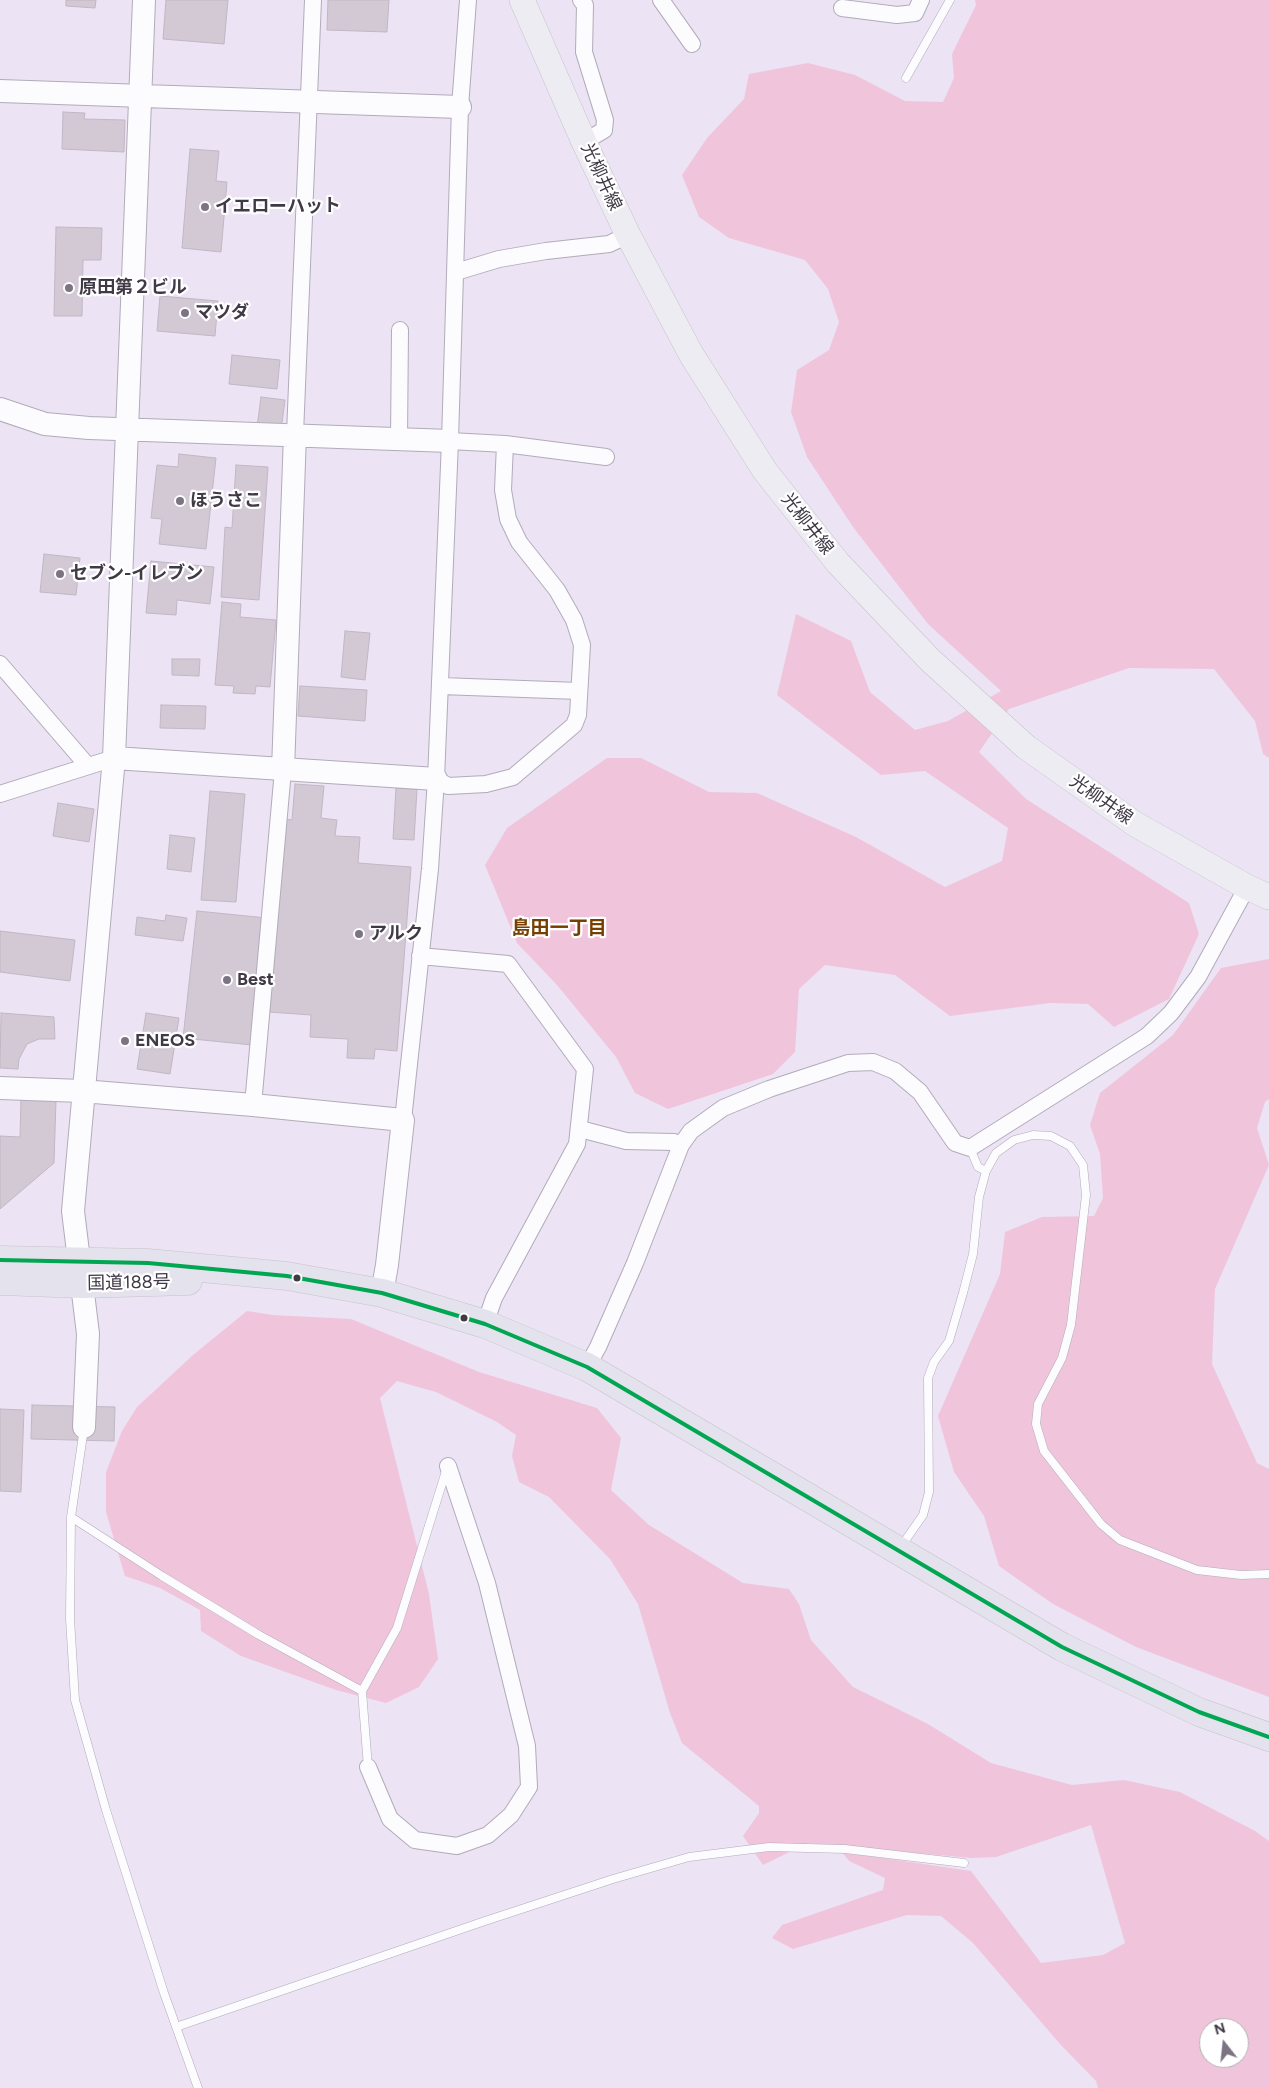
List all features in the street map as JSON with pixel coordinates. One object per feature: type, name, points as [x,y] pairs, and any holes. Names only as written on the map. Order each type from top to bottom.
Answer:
[{"type":"highway","name":"国道188号","points":[[0,1260],[148,1283],[287,1276],[382,1293],[485,1324],[586,1367],[1062,1647],[1199,1712],[1269,1737]]},
{"type":"highway","name":"国道188号","points":[[0,1282],[80,1273]]},
{"type":"main road","name":"光柳井線","points":[[522,0],[584,142],[628,235],[691,354],[765,471],[838,563],[930,660],[1026,747],[1135,824],[1258,892]]},
{"type":"street","points":[[84,1427],[88,1334],[72,1211],[114,758],[144,0]]},
{"type":"street","points":[[253,1105],[283,770],[313,0]]},
{"type":"street","points":[[382,1293],[387,1265],[430,869],[436,779],[450,441],[460,107],[468,0]]},
{"type":"street","points":[[660,0],[692,44]]},
{"type":"street","points":[[842,8],[897,16],[915,13],[921,0]]},
{"type":"street","points":[[584,142],[604,130],[605,120],[584,52],[587,2]]},
{"type":"street","points":[[0,91],[460,107]]},
{"type":"street","points":[[456,272],[499,259],[546,251],[609,244],[628,235]]},
{"type":"street","points":[[399,439],[400,330]]},
{"type":"street","points":[[2,411],[45,424],[89,428],[295,434],[505,444],[606,457]]},
{"type":"street","points":[[0,794],[114,758],[436,779],[448,786],[486,784],[513,777],[574,725],[578,716],[582,645],[574,620],[557,590],[519,542],[508,519],[503,490],[505,444]]},
{"type":"street","points":[[0,664],[87,765]]},
{"type":"street","points":[[441,686],[580,692]]},
{"type":"street","points":[[586,1367],[598,1347],[635,1263],[681,1145],[691,1131],[723,1108],[769,1089],[848,1063],[873,1062],[895,1071],[920,1092],[955,1143],[970,1148],[1147,1036],[1171,1013],[1258,892]]},
{"type":"street","points":[[420,956],[508,964],[585,1069],[577,1144],[494,1298],[485,1324]]},
{"type":"street","points":[[0,1088],[82,1091],[403,1120]]},
{"type":"street","points":[[580,1129],[626,1141],[674,1142],[681,1145]]},
{"type":"street","points":[[368,1767],[390,1819],[415,1840],[457,1846],[488,1835],[511,1815],[529,1787],[527,1746],[487,1583],[448,1466]]},
{"type":"lane","points":[[906,78],[950,0]]},
{"type":"lane","points":[[898,1552],[923,1515],[929,1492],[928,1378],[934,1362],[949,1341],[963,1294],[973,1254],[979,1197],[986,1171],[996,1153],[1014,1140],[1032,1135],[1051,1136],[1070,1146],[1084,1165],[1086,1195],[1071,1325],[1062,1358],[1038,1404],[1036,1424],[1044,1452],[1101,1524],[1120,1540],[1197,1570],[1241,1575],[1269,1574]]},
{"type":"lane","points":[[970,1148],[978,1167],[986,1171]]},
{"type":"lane","points":[[84,1427],[71,1517],[70,1619],[76,1700],[106,1810],[176,2027],[198,2088]]},
{"type":"lane","points":[[368,1767],[362,1691],[397,1628],[448,1466]]},
{"type":"lane","points":[[71,1517],[162,1576],[259,1635],[362,1691]]},
{"type":"lane","points":[[176,2027],[512,1912],[690,1856],[769,1847],[845,1848],[964,1864]]},
{"type":"shaded area","points":[[975,0],[1269,0],[1269,758],[1263,754],[1255,721],[1214,669],[1129,668],[1009,709],[979,752],[1026,799],[1189,903],[1199,934],[1169,999],[1114,1027],[1088,1004],[1050,1003],[950,1016],[895,975],[825,965],[799,989],[795,1052],[773,1074],[668,1109],[635,1093],[616,1057],[557,985],[517,943],[485,865],[507,828],[607,758],[641,758],[709,792],[757,793],[856,837],[945,887],[1002,861],[1008,828],[925,771],[881,775],[777,695],[796,614],[851,641],[870,692],[915,730],[948,721],[1001,691],[928,624],[853,527],[807,457],[791,412],[797,370],[829,350],[839,322],[828,289],[805,260],[729,238],[699,217],[682,175],[707,138],[744,99],[749,74],[808,63],[855,75],[905,101],[943,102],[954,78],[952,54],[976,5]]},
{"type":"shaded area","points":[[1269,959],[1269,1099],[1265,1102],[1257,1128],[1269,1165],[1215,1289],[1212,1364],[1257,1463],[1269,1469],[1269,1697],[1136,1647],[1053,1604],[999,1566],[984,1516],[954,1472],[938,1416],[1000,1274],[1005,1232],[1042,1217],[1094,1216],[1103,1198],[1100,1154],[1090,1125],[1100,1093],[1173,1035],[1221,968]]},
{"type":"shaded area","points":[[247,1311],[273,1315],[351,1319],[479,1372],[597,1408],[621,1438],[611,1490],[649,1525],[743,1583],[789,1589],[799,1604],[811,1640],[853,1687],[928,1724],[991,1763],[1072,1785],[1124,1780],[1180,1792],[1255,1831],[1269,1841],[1269,2088],[1098,2088],[1096,2081],[1060,2044],[973,1943],[941,1916],[907,1915],[793,1949],[772,1938],[782,1925],[883,1890],[885,1878],[849,1861],[842,1852],[971,1871],[1041,1963],[1103,1955],[1125,1943],[1091,1825],[996,1857],[971,1858],[808,1843],[763,1865],[743,1836],[759,1813],[759,1806],[682,1743],[670,1713],[638,1604],[610,1559],[549,1497],[519,1482],[512,1456],[516,1435],[497,1422],[436,1392],[397,1381],[380,1398],[429,1594],[438,1659],[419,1687],[386,1703],[336,1690],[241,1656],[201,1631],[200,1610],[160,1588],[125,1576],[106,1512],[106,1472],[122,1431],[137,1407],[193,1355]]},
{"type":"building","points":[[66,0],[96,0],[95,8],[66,6]]},
{"type":"building","points":[[166,0],[228,0],[224,44],[163,39]]},
{"type":"building","points":[[328,0],[389,0],[387,32],[327,30]]},
{"type":"building","points":[[63,112],[85,113],[84,119],[125,120],[124,152],[62,149]]},
{"type":"building","points":[[190,149],[219,151],[216,181],[227,182],[221,252],[182,248]]},
{"type":"building","name":"原田第２ビル","points":[[56,227],[102,228],[101,260],[83,260],[82,316],[54,316]]},
{"type":"building","points":[[160,296],[218,301],[215,336],[157,331]]},
{"type":"building","points":[[232,355],[280,360],[277,389],[229,384]]},
{"type":"building","points":[[261,397],[285,400],[281,430],[257,427]]},
{"type":"building","points":[[179,454],[216,458],[206,549],[159,544],[162,519],[151,518],[157,465],[178,467]]},
{"type":"building","points":[[236,465],[268,467],[259,600],[221,597],[225,527],[232,528]]},
{"type":"building","points":[[44,554],[80,558],[76,595],[40,592]]},
{"type":"building","points":[[151,561],[214,567],[210,604],[177,600],[176,615],[146,613]]},
{"type":"building","points":[[222,602],[241,604],[240,617],[276,620],[270,687],[256,686],[255,694],[233,693],[234,686],[215,685]]},
{"type":"building","points":[[345,631],[370,633],[365,680],[341,677]]},
{"type":"building","points":[[172,659],[200,659],[199,676],[172,675]]},
{"type":"building","points":[[300,686],[367,690],[365,721],[298,716]]},
{"type":"building","points":[[161,705],[206,706],[205,729],[160,728]]},
{"type":"building","points":[[295,784],[324,786],[321,818],[337,820],[335,836],[360,837],[358,863],[411,867],[397,1051],[375,1049],[374,1059],[347,1058],[348,1039],[310,1037],[311,1015],[269,1012],[284,819],[292,820]]},
{"type":"building","points":[[396,788],[417,789],[414,840],[393,839]]},
{"type":"building","points":[[210,791],[245,794],[236,902],[201,900]]},
{"type":"building","points":[[58,803],[94,809],[89,842],[53,836]]},
{"type":"building","points":[[170,835],[195,838],[191,872],[167,869]]},
{"type":"building","points":[[197,911],[267,918],[252,1045],[183,1038]]},
{"type":"building","points":[[166,915],[187,918],[183,941],[135,935],[137,917],[165,921]]},
{"type":"building","points":[[0,931],[75,940],[70,981],[0,972]]},
{"type":"building","points":[[1,1013],[54,1017],[55,1039],[39,1039],[27,1044],[19,1059],[18,1069],[0,1068]]},
{"type":"building","points":[[146,1013],[179,1018],[170,1074],[137,1069]]},
{"type":"building","points":[[21,1099],[56,1100],[54,1163],[0,1209],[0,1136],[20,1137]]},
{"type":"building","points":[[32,1405],[115,1407],[114,1441],[31,1439]]},
{"type":"building","points":[[0,1409],[24,1410],[21,1492],[0,1491]]},
{"type":"transit line","points":[[0,1260],[148,1263],[287,1276],[382,1293],[485,1324],[587,1367],[1062,1647],[1199,1712],[1269,1737]]},
{"type":"place","name":"イエローハット","points":[[205,207]]},
{"type":"place","name":"原田第２ビル","points":[[69,288]]},
{"type":"place","name":"マツダ","points":[[185,313]]},
{"type":"place","name":"ほうさこ","points":[[180,501]]},
{"type":"place","name":"セブン-イレブン","points":[[60,574]]},
{"type":"place","name":"アルク","points":[[359,934]]},
{"type":"place","name":"Best","points":[[227,980]]},
{"type":"place","name":"ENEOS","points":[[125,1041]]},
{"type":"district","name":"島田一丁目","points":[[559,928]]}]
